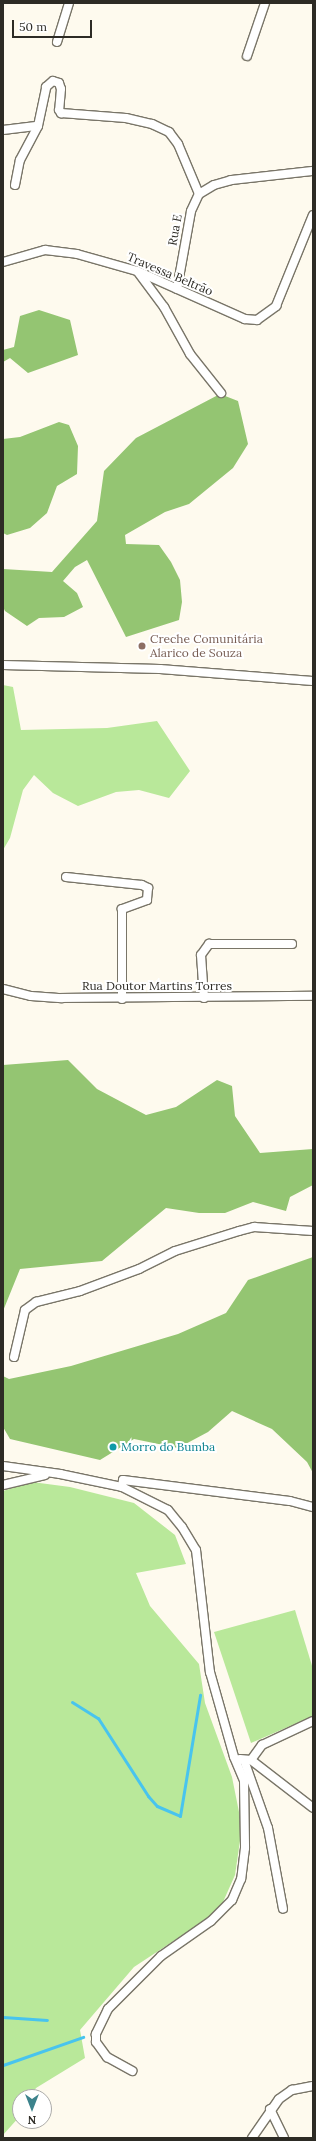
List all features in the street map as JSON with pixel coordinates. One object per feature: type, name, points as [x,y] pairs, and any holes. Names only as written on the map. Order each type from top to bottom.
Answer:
[{"type":"street","points":[[57,42],[69,3]]},
{"type":"street","points":[[247,56],[265,3]]},
{"type":"street","points":[[15,185],[20,160],[38,126],[46,87],[54,81],[59,83],[61,89],[59,110],[61,113],[126,118],[152,124],[169,132],[178,144],[199,194],[214,185],[231,180],[313,171]]},
{"type":"street","points":[[3,130],[38,126]]},
{"type":"street","name":"Rua E","points":[[177,289],[191,211],[199,194]]},
{"type":"street","name":"Travessa Beltrão","points":[[3,262],[55,250],[137,271],[245,319],[257,320],[276,306],[313,215]]},
{"type":"street","points":[[137,271],[164,307],[190,354],[221,393]]},
{"type":"street","points":[[3,665],[160,669],[313,681]]},
{"type":"street","points":[[66,877],[142,885],[148,888],[146,900],[122,909],[122,999]]},
{"type":"street","points":[[204,998],[201,954],[209,944],[292,944]]},
{"type":"street","name":"Rua Doutor Martins Torres","points":[[3,989],[31,996],[122,999],[313,996]]},
{"type":"street","points":[[14,1357],[25,1310],[36,1302],[94,1287],[175,1251],[239,1231],[268,1228],[313,1231]]},
{"type":"street","points":[[3,1466],[60,1474],[122,1487],[168,1510],[182,1527],[196,1550],[210,1672],[234,1757],[244,1781],[245,1848],[241,1879],[232,1900],[211,1921],[161,1956],[140,1975],[108,2009],[96,2034],[96,2042],[104,2053],[132,2071]]},
{"type":"street","points":[[3,1485],[33,1476],[60,1474]]},
{"type":"street","points":[[122,1487],[123,1480],[290,1501],[313,1507]]},
{"type":"street","points":[[248,1760],[262,1745],[313,1721]]},
{"type":"street","points":[[234,1757],[248,1760],[313,1808]]},
{"type":"street","points":[[248,1760],[268,1828],[283,1909]]},
{"type":"street","points":[[252,2138],[270,2109],[292,2090],[313,2086]]},
{"type":"street","points":[[270,2109],[284,2138]]},
{"type":"green space","points":[[39,310],[70,320],[78,355],[28,373],[10,358],[3,362],[3,350],[14,347],[20,316]]},
{"type":"green space","points":[[220,394],[238,401],[248,444],[233,468],[189,504],[165,512],[125,535],[126,544],[159,545],[171,562],[180,580],[182,602],[179,620],[126,637],[87,560],[75,567],[63,581],[77,593],[83,607],[64,617],[39,618],[27,626],[5,611],[3,607],[3,569],[52,572],[97,521],[104,471],[136,438]]},
{"type":"green space","points":[[59,422],[69,425],[78,446],[77,474],[57,486],[47,513],[30,528],[7,535],[3,533],[3,439],[20,437]]},
{"type":"green space","points":[[3,685],[13,687],[21,730],[107,728],[157,721],[190,771],[169,798],[139,790],[116,792],[78,806],[53,793],[34,775],[23,790],[10,838],[3,850]]},
{"type":"green space","points":[[68,1060],[97,1089],[146,1115],[176,1107],[217,1080],[232,1086],[235,1116],[260,1153],[313,1149],[313,1185],[290,1197],[286,1211],[253,1202],[225,1213],[199,1213],[166,1208],[102,1261],[20,1269],[3,1311],[3,1065]]},
{"type":"green space","points":[[313,1257],[313,1473],[307,1462],[272,1429],[232,1411],[208,1432],[178,1448],[134,1439],[100,1460],[10,1439],[3,1427],[3,1376],[9,1379],[71,1366],[178,1334],[226,1313],[248,1280]]},
{"type":"green space","points":[[32,1482],[70,1487],[134,1503],[175,1535],[186,1564],[136,1573],[150,1606],[199,1664],[205,1703],[232,1777],[242,1827],[235,1875],[219,1911],[134,1967],[80,2030],[85,2058],[35,2089],[12,2089],[12,2125],[3,2135],[3,1491]]},
{"type":"green space","points":[[295,1610],[313,1669],[313,1716],[251,1743],[214,1632]]},
{"type":"waterway","points":[[72,1702],[98,1718],[148,1796],[157,1806],[180,1816],[200,1695]]},
{"type":"waterway","points":[[3,2017],[47,2020]]},
{"type":"waterway","points":[[3,2065],[83,2037]]},
{"type":"place","name":"Creche Comunitária Alarico de Souza","points":[[142,646]]},
{"type":"place","name":"Morro do Bumba","points":[[113,1447]]}]
